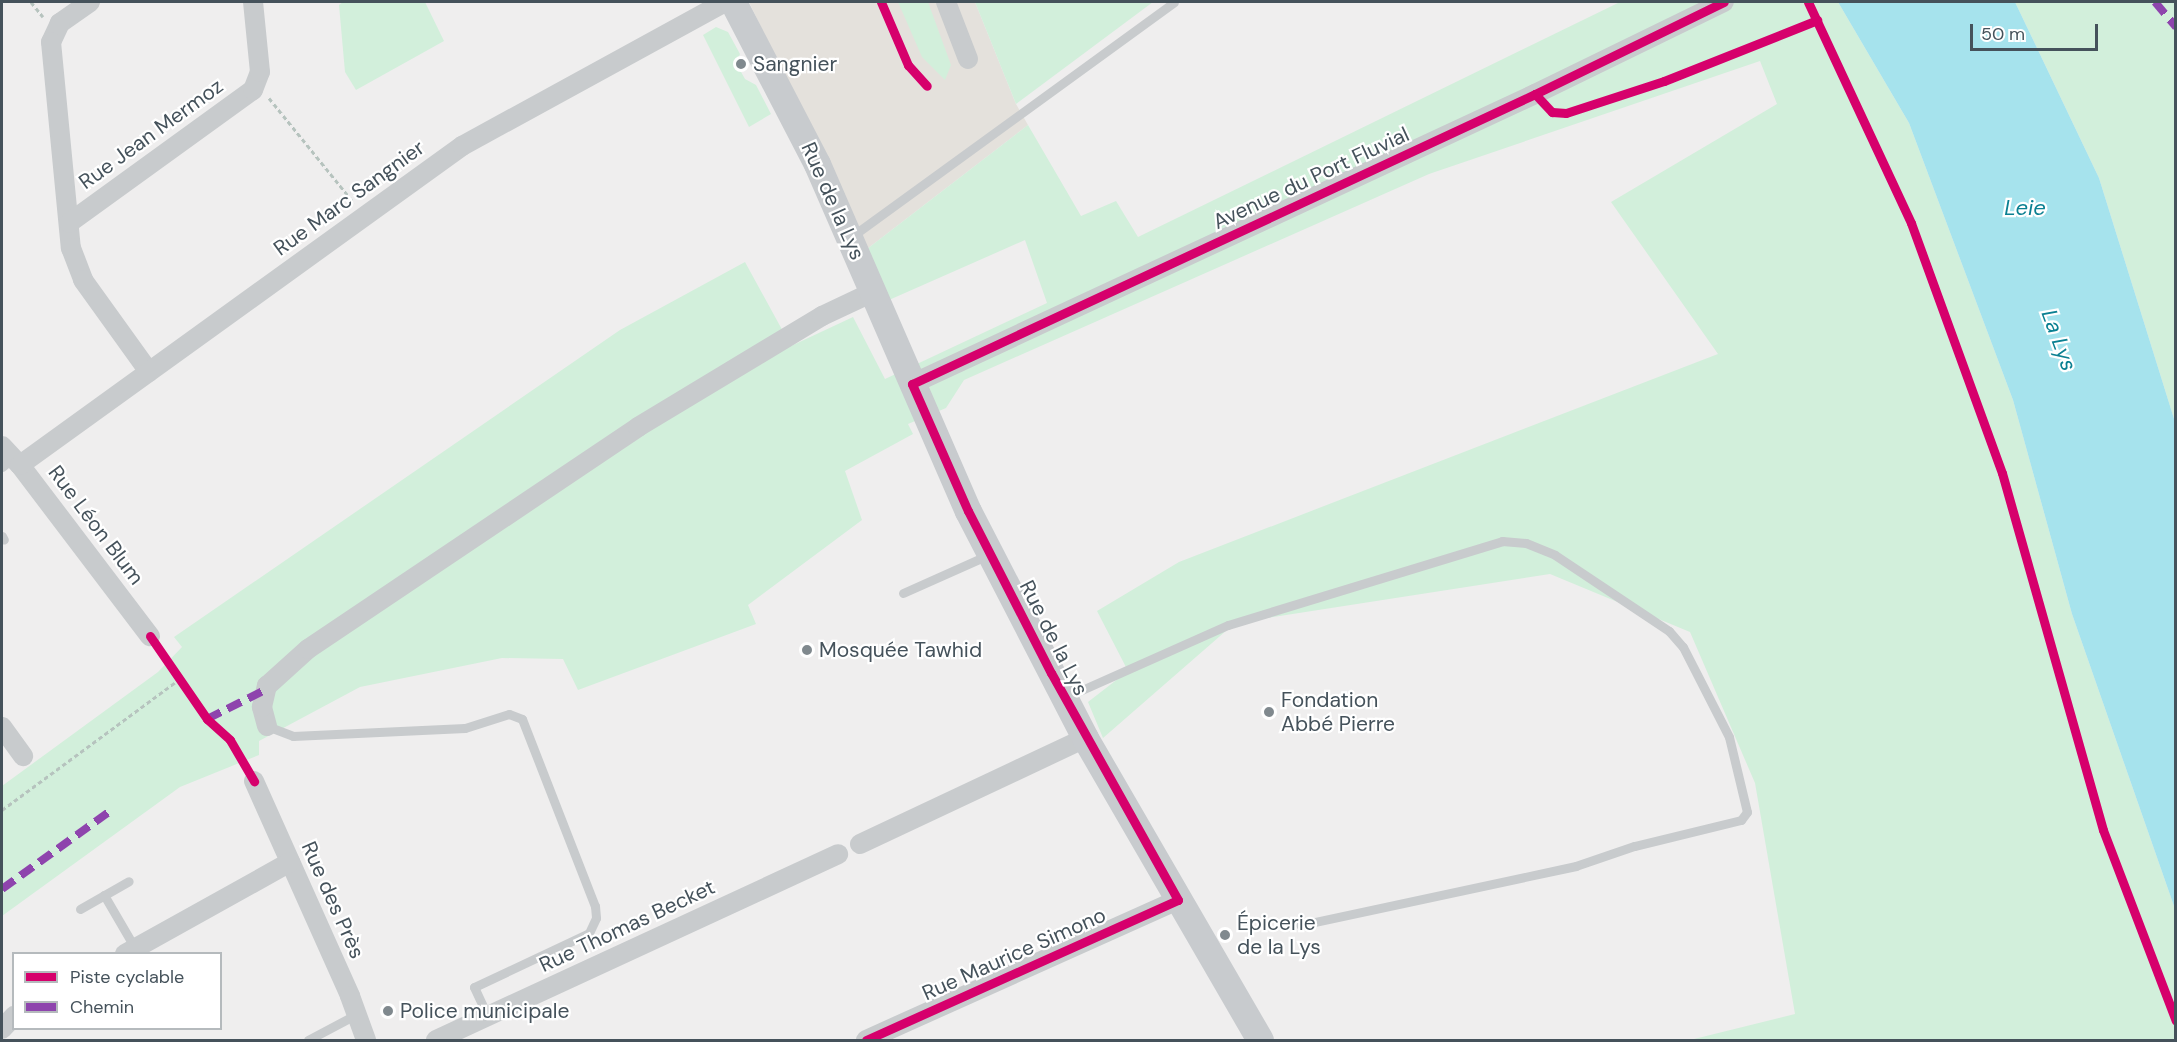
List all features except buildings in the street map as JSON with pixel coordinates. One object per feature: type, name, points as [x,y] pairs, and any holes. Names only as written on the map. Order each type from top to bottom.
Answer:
[{"type":"main road","name":"Rue de la Lys","points":[[734,2],[818,164],[950,475],[1085,738],[1260,1041]]},
{"type":"street","points":[[90,2],[60,23],[51,42],[71,248],[83,280],[149,372]]},
{"type":"street","points":[[253,2],[258,82]]},
{"type":"street","name":"Rue Marc Sangnier","points":[[9,459],[149,372],[477,137],[725,2]]},
{"type":"street","points":[[946,2],[968,59]]},
{"type":"street","name":"Avenue du Port Fluvial","points":[[912,384],[1524,99],[1724,2]]},
{"type":"street","name":"Rue Jean Mermoz","points":[[69,223],[246,96],[258,82]]},
{"type":"street","points":[[267,726],[262,707],[267,686],[309,649],[638,427],[822,316],[873,291]]},
{"type":"street","name":"Rue Léon Blum","points":[[9,459],[150,636]]},
{"type":"street","points":[[2,727],[24,756]]},
{"type":"street","points":[[860,844],[1085,738]]},
{"type":"street","name":"Rue des Près","points":[[254,781],[357,1014],[366,1041]]},
{"type":"street","name":"Rue Thomas Becket","points":[[436,1041],[838,854]]},
{"type":"street","points":[[130,951],[290,862]]},
{"type":"street","name":"Rue Maurice Simono","points":[[866,1041],[1178,900]]},
{"type":"lane","points":[[850,238],[1174,2]]},
{"type":"lane","points":[[1064,698],[1220,628],[1502,541],[1526,543],[1555,555],[1669,632],[1683,647],[1729,737],[1747,812],[1742,820],[1634,846],[1576,866],[1300,926]]},
{"type":"lane","points":[[903,593],[990,554]]},
{"type":"lane","points":[[267,726],[293,736],[465,728],[509,714],[522,719],[595,906],[596,918],[589,933],[474,987],[488,1017]]},
{"type":"lane","points":[[80,909],[129,881]]},
{"type":"lane","points":[[104,895],[130,951]]},
{"type":"lane","points":[[308,1041],[357,1014]]},
{"type":"path","points":[[258,82],[365,216]]},
{"type":"path","points":[[2,810],[180,679]]},
{"type":"shaded area","points":[[749,2],[975,2],[1016,104],[1028,125],[867,249]]},
{"type":"green space","points":[[343,2],[425,2],[444,41],[356,90],[345,72],[339,5]]},
{"type":"green space","points":[[898,2],[928,2],[951,65],[945,80],[922,57]]},
{"type":"green space","points":[[975,2],[1153,2],[1016,104]]},
{"type":"green space","points":[[1620,2],[1838,2],[1909,123],[2013,400],[2072,614],[2175,909],[2175,1040],[1690,1040],[1795,1014],[1755,783],[1690,632],[1550,574],[1235,623],[1103,738],[1088,702],[1128,671],[1097,611],[1179,562],[1718,354],[1611,202],[1777,104],[1760,61],[1429,174],[964,380],[946,408],[908,424],[913,434],[845,471],[862,520],[748,605],[756,624],[578,690],[563,659],[502,658],[360,687],[259,741],[259,755],[180,787],[2,916],[2,786],[158,672],[182,647],[174,637],[620,330],[745,262],[791,346],[853,317],[885,379],[1047,303],[1025,240],[889,300],[867,249],[1028,125],[1081,216],[1116,201],[1138,237]]},
{"type":"green space","points":[[2015,2],[2175,2],[2175,422],[2099,178]]},
{"type":"green space","points":[[716,27],[728,32],[740,54],[736,63],[745,79],[756,85],[771,114],[749,127],[703,35]]},
{"type":"water","name":"Leie","points":[[1838,2],[2015,2],[2099,178],[2175,422],[2175,909],[2072,614],[2013,400],[1909,123]]},
{"type":"marked path","points":[[2155,2],[2176,27]]},
{"type":"marked path","points":[[207,719],[265,690]]},
{"type":"marked path","points":[[2,889],[110,811]]},
{"type":"cycle path","points":[[881,2],[908,65],[927,86]]},
{"type":"cycle path","points":[[866,1040],[1178,900],[1051,673],[968,511],[912,384],[1535,94],[1724,2]]},
{"type":"cycle path","points":[[1808,2],[1911,223],[2002,473],[2103,830],[2176,1021]]},
{"type":"cycle path","points":[[1535,94],[1552,112],[1566,113],[1664,81],[1817,20]]},
{"type":"cycle path","points":[[150,636],[207,719],[230,740],[254,781]]},
{"type":"place","name":"Sangnier","points":[[741,64]]},
{"type":"place","name":"Mosquée Tawhid","points":[[807,650]]},
{"type":"place","name":"Fondation Abbé Pierre","points":[[1269,712]]},
{"type":"place","name":"Épicerie de la Lys","points":[[1225,935]]},
{"type":"place","name":"Police municipale","points":[[388,1011]]},
{"type":"water label","name":"La Lys","points":[[2059,340]]}]
